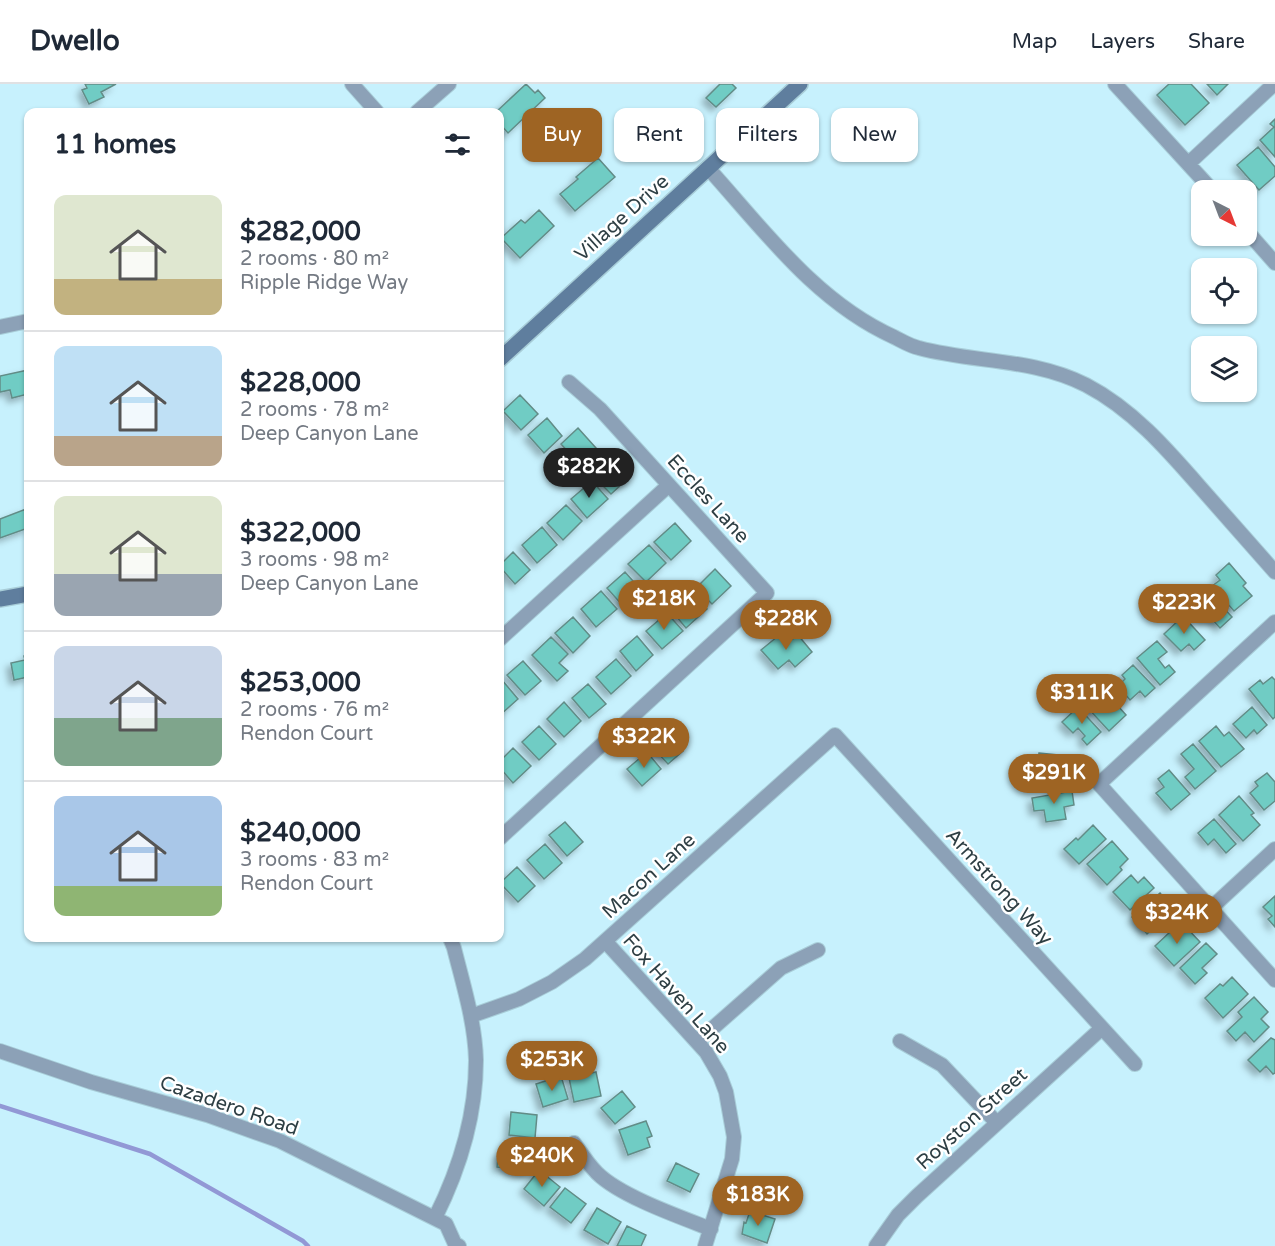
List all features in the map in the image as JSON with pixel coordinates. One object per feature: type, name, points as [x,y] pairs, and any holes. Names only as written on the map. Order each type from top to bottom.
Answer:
[{"type":"main road","name":"Village Drive","points":[[504,355],[800,84]]},
{"type":"main road","points":[[0,599],[24,595]]},
{"type":"street","points":[[352,84],[373,108]]},
{"type":"street","points":[[422,108],[449,84]]},
{"type":"street","points":[[1115,84],[1203,180]]},
{"type":"street","points":[[1189,164],[1274,84]]},
{"type":"street","points":[[708,168],[806,276],[831,299],[872,328],[916,348],[1021,364],[1052,372],[1085,385],[1110,400],[1135,418],[1164,446],[1275,572]]},
{"type":"street","points":[[1257,243],[1275,263]]},
{"type":"street","points":[[0,327],[24,322]]},
{"type":"street","name":"Eccles Lane","points":[[504,834],[767,593],[600,409],[569,382]]},
{"type":"street","points":[[504,635],[669,484]]},
{"type":"street","points":[[1275,622],[1099,784],[1275,980]]},
{"type":"street","name":"Macon Lane","points":[[471,1016],[519,999],[552,982],[585,959],[835,735]]},
{"type":"street","name":"Armstrong Way","points":[[835,735],[1135,1064]]},
{"type":"street","points":[[1210,909],[1275,849]]},
{"type":"street","points":[[435,1218],[450,1189],[462,1152],[472,1110],[476,1059],[471,1016],[452,942]]},
{"type":"street","name":"Fox Haven Lane","points":[[605,942],[697,1042],[720,1076],[732,1115],[734,1137],[732,1159],[705,1246]]},
{"type":"street","points":[[697,1042],[781,968],[818,950]]},
{"type":"street","name":"Royston Street","points":[[876,1246],[898,1215],[1102,1028]]},
{"type":"street","points":[[900,1041],[942,1065],[996,1124]]},
{"type":"street","name":"Cazadero Road","points":[[0,1051],[91,1082],[207,1115],[280,1141],[446,1224],[455,1244],[459,1246]]},
{"type":"street","points":[[574,1143],[597,1173],[610,1183],[661,1210],[711,1229]]},
{"type":"building","points":[[85,84],[116,84],[101,92],[104,97],[89,104],[82,90],[87,88]]},
{"type":"building","points":[[526,84],[535,93],[538,90],[545,98],[534,108],[522,108],[522,120],[508,133],[504,128],[504,108],[500,108]]},
{"type":"building","points":[[720,84],[732,84],[736,88],[716,107],[706,98]]},
{"type":"building","points":[[1169,84],[1191,84],[1209,103],[1185,125],[1157,95]]},
{"type":"building","points":[[1207,84],[1228,84],[1217,95]]},
{"type":"building","points":[[1275,119],[1275,157],[1260,140],[1274,127],[1270,124]]},
{"type":"building","points":[[1258,147],[1275,167],[1275,176],[1259,190],[1257,180],[1250,180],[1237,165]]},
{"type":"building","points":[[593,162],[602,162],[615,177],[575,211],[560,194],[578,179],[576,177]]},
{"type":"building","points":[[539,210],[554,226],[520,258],[504,241],[504,235],[521,220],[525,223]]},
{"type":"building","points":[[24,371],[24,395],[12,398],[10,390],[0,392],[0,376]]},
{"type":"building","points":[[520,395],[538,414],[521,430],[504,410]]},
{"type":"building","points":[[547,418],[562,436],[544,453],[528,435]]},
{"type":"building","points":[[578,428],[596,448],[579,464],[561,444]]},
{"type":"building","points":[[615,459],[631,476],[611,494],[595,478]]},
{"type":"building","points":[[592,481],[608,499],[587,518],[571,499]]},
{"type":"building","points":[[566,505],[582,521],[563,540],[547,523]]},
{"type":"building","points":[[24,510],[24,529],[0,538],[0,519]]},
{"type":"building","points":[[675,523],[691,541],[671,560],[654,542]]},
{"type":"building","points":[[542,527],[557,545],[537,563],[522,545]]},
{"type":"building","points":[[649,545],[666,563],[646,582],[628,564]]},
{"type":"building","points":[[513,552],[530,570],[515,584],[504,572],[504,561]]},
{"type":"building","points":[[1229,563],[1246,583],[1243,586],[1252,596],[1234,611],[1212,586],[1220,580],[1216,575]]},
{"type":"building","points":[[715,569],[731,586],[712,604],[696,588]]},
{"type":"building","points":[[625,572],[641,590],[623,606],[607,588]]},
{"type":"building","points":[[601,591],[617,609],[596,627],[581,609]]},
{"type":"building","points":[[691,592],[707,609],[686,628],[670,609]]},
{"type":"building","points":[[1210,593],[1232,617],[1220,628],[1209,616],[1205,620],[1194,608]]},
{"type":"building","points":[[667,613],[683,631],[662,649],[646,631]]},
{"type":"building","points":[[1183,616],[1205,640],[1194,650],[1189,644],[1181,651],[1164,634]]},
{"type":"building","points":[[573,617],[590,636],[573,653],[555,633]]},
{"type":"building","points":[[783,632],[790,641],[798,635],[812,652],[795,667],[789,660],[778,669],[761,650]]},
{"type":"building","points":[[637,636],[653,655],[636,671],[620,651]]},
{"type":"building","points":[[551,637],[568,654],[559,663],[568,671],[557,681],[532,655]]},
{"type":"building","points":[[1157,641],[1167,652],[1158,659],[1165,668],[1169,665],[1175,672],[1160,685],[1137,658]]},
{"type":"building","points":[[616,659],[631,676],[611,694],[596,677]]},
{"type":"building","points":[[24,660],[24,678],[14,680],[11,663]]},
{"type":"building","points":[[523,661],[541,681],[525,695],[507,675]]},
{"type":"building","points":[[1133,665],[1155,688],[1145,697],[1140,691],[1130,700],[1118,686],[1125,679],[1122,675]]},
{"type":"building","points":[[1272,677],[1275,680],[1275,717],[1273,719],[1249,689],[1260,680],[1263,684]]},
{"type":"building","points":[[504,682],[518,699],[504,711]]},
{"type":"building","points":[[588,684],[606,704],[589,718],[572,698]]},
{"type":"building","points":[[1107,687],[1122,702],[1118,706],[1126,715],[1109,731],[1086,706]]},
{"type":"building","points":[[564,702],[581,721],[564,737],[547,719]]},
{"type":"building","points":[[1078,707],[1101,732],[1087,745],[1082,739],[1085,736],[1078,728],[1073,733],[1062,722]]},
{"type":"building","points":[[1252,707],[1267,725],[1257,734],[1254,730],[1246,738],[1233,724]]},
{"type":"building","points":[[539,726],[556,744],[539,760],[522,742]]},
{"type":"building","points":[[1216,726],[1224,736],[1229,732],[1244,749],[1221,767],[1199,741]]},
{"type":"building","points":[[666,733],[683,751],[668,764],[651,746]]},
{"type":"building","points":[[1193,744],[1216,771],[1195,789],[1185,777],[1194,769],[1181,754]]},
{"type":"building","points":[[513,748],[531,766],[513,783],[504,773],[504,757]]},
{"type":"building","points":[[647,752],[661,769],[642,786],[627,769]]},
{"type":"building","points":[[1039,753],[1058,755],[1058,759],[1071,760],[1070,783],[1036,781]]},
{"type":"building","points":[[1169,770],[1190,794],[1171,810],[1156,793],[1164,787],[1158,779]]},
{"type":"building","points":[[1267,773],[1275,782],[1275,801],[1264,810],[1250,793],[1258,786],[1255,782]]},
{"type":"building","points":[[1072,791],[1074,805],[1064,807],[1066,819],[1046,822],[1044,810],[1034,811],[1032,798]]},
{"type":"building","points":[[1239,796],[1254,813],[1251,815],[1260,825],[1243,841],[1219,815]]},
{"type":"building","points":[[1214,819],[1236,844],[1226,853],[1214,839],[1208,845],[1198,833]]},
{"type":"building","points":[[565,822],[583,842],[567,856],[549,835]]},
{"type":"building","points":[[1093,825],[1106,839],[1079,864],[1064,849],[1076,838],[1078,840]]},
{"type":"building","points":[[1112,841],[1128,859],[1120,867],[1122,870],[1107,885],[1087,864]]},
{"type":"building","points":[[545,844],[562,863],[544,879],[527,860]]},
{"type":"building","points":[[517,867],[535,886],[518,902],[504,887],[504,879]]},
{"type":"building","points":[[1131,875],[1138,883],[1144,877],[1154,888],[1130,910],[1113,892]]},
{"type":"building","points":[[1160,893],[1171,907],[1157,920],[1159,923],[1147,934],[1132,917]]},
{"type":"building","points":[[1275,896],[1275,927],[1268,919],[1272,916],[1263,907]]},
{"type":"building","points":[[1184,925],[1200,942],[1174,966],[1155,946],[1171,931],[1174,934]]},
{"type":"building","points":[[1206,943],[1217,954],[1202,968],[1207,973],[1195,984],[1180,968]]},
{"type":"building","points":[[1232,977],[1248,994],[1223,1018],[1205,998],[1220,984],[1223,986]]},
{"type":"building","points":[[1254,997],[1268,1012],[1261,1019],[1269,1027],[1254,1042],[1245,1032],[1236,1041],[1227,1031],[1242,1017],[1238,1012]]},
{"type":"building","points":[[1271,1038],[1275,1040],[1275,1073],[1273,1074],[1266,1066],[1260,1072],[1248,1060]]},
{"type":"building","points":[[596,1072],[601,1096],[574,1102],[569,1078]]},
{"type":"building","points":[[561,1076],[568,1099],[543,1107],[536,1084]]},
{"type":"building","points":[[622,1091],[635,1107],[615,1124],[601,1108]]},
{"type":"building","points":[[511,1112],[537,1115],[535,1138],[509,1135]]},
{"type":"building","points":[[646,1121],[652,1136],[647,1138],[650,1147],[628,1155],[619,1130]]},
{"type":"building","points":[[508,1141],[532,1143],[529,1171],[497,1167],[498,1153],[506,1153]]},
{"type":"building","points":[[676,1163],[699,1174],[690,1192],[667,1181]]},
{"type":"building","points":[[539,1170],[560,1187],[544,1206],[524,1189]]},
{"type":"building","points":[[759,1177],[781,1183],[773,1210],[751,1203],[754,1192],[752,1191]]},
{"type":"building","points":[[565,1188],[586,1204],[571,1223],[550,1207]]},
{"type":"building","points":[[597,1208],[621,1222],[608,1244],[584,1230]]},
{"type":"building","points":[[750,1211],[775,1219],[767,1243],[742,1234],[744,1222],[746,1223]]},
{"type":"building","points":[[627,1226],[646,1235],[641,1246],[617,1246]]},
{"type":"waterway","points":[[0,1106],[150,1154],[303,1241],[308,1246]]}]
